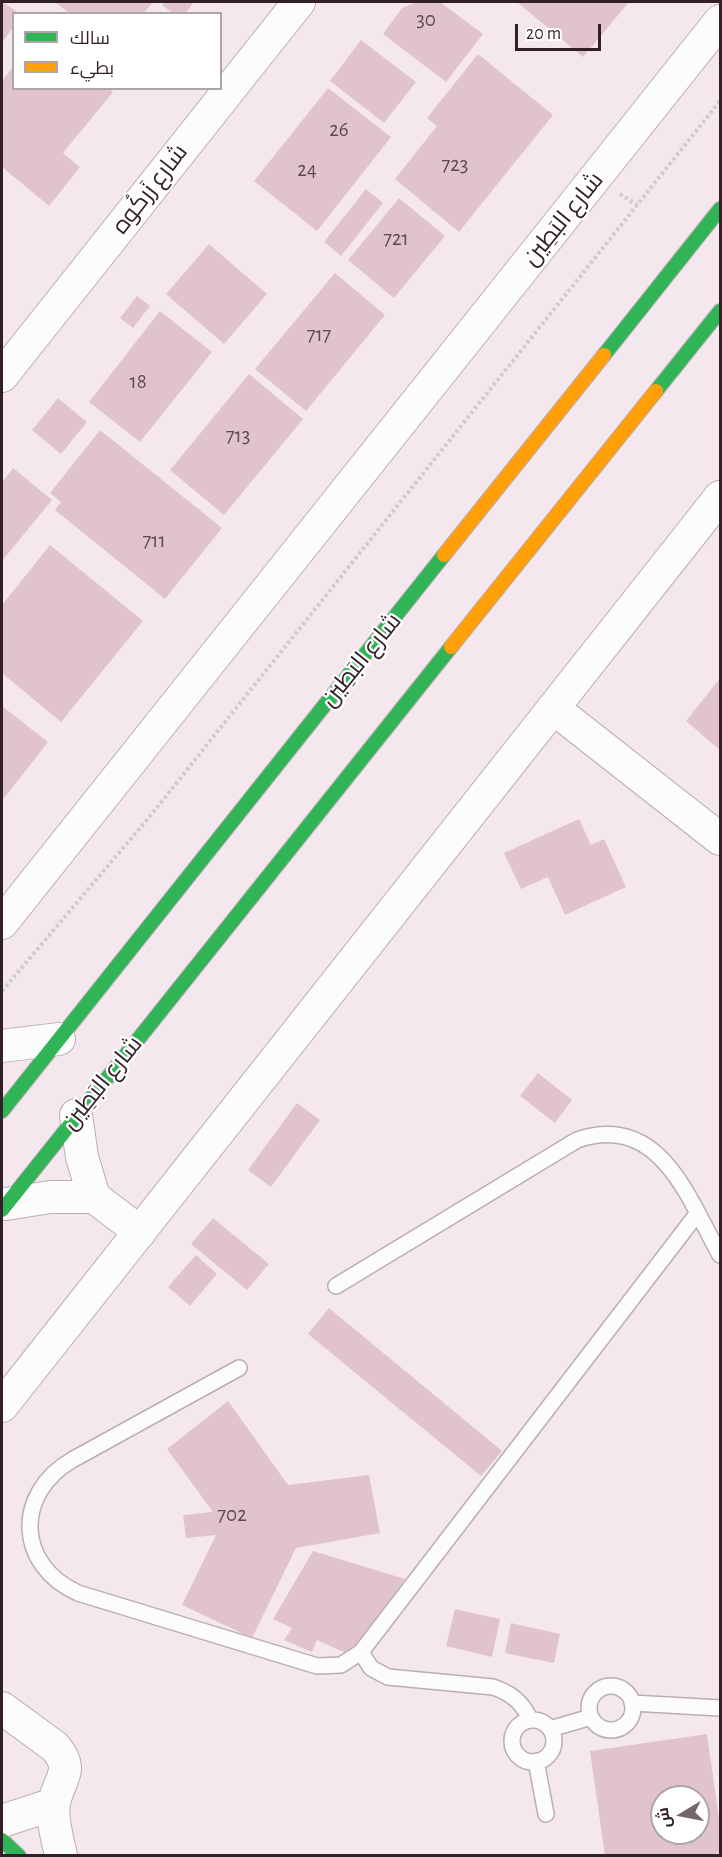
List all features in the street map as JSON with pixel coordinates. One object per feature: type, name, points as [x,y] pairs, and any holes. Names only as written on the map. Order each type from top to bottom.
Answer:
[{"type":"main road","name":"شارع البَطِين","points":[[2,1111],[720,209]]},
{"type":"main road","name":"شارع البَطِين","points":[[4,1207],[720,310]]},
{"type":"main road","points":[[2,1840],[19,1856]]},
{"type":"street","name":"شارع زَركُوه","points":[[2,376],[298,2]]},
{"type":"street","name":"شارع البَطِين","points":[[2,923],[720,21]]},
{"type":"street","points":[[2,1406],[720,497]]},
{"type":"street","points":[[553,708],[720,839]]},
{"type":"street","points":[[2,1046],[59,1039]]},
{"type":"street","points":[[76,1116],[82,1157],[94,1197],[140,1232]]},
{"type":"street","points":[[4,1207],[50,1197],[94,1197]]},
{"type":"street","points":[[2,1708],[55,1747],[61,1754],[65,1773],[54,1804],[61,1856]]},
{"type":"street","points":[[2,1821],[54,1804]]},
{"type":"lane","points":[[336,1286],[578,1140],[593,1134],[628,1136],[644,1142],[658,1153],[720,1255]]},
{"type":"lane","points":[[239,1368],[72,1460],[48,1479],[32,1506],[30,1521],[35,1551],[52,1577],[78,1593],[305,1663],[329,1667],[352,1660],[362,1652],[697,1214]]},
{"type":"lane","points":[[362,1652],[371,1668],[388,1677],[493,1687],[505,1691],[525,1708],[530,1719],[545,1724],[550,1729],[553,1737],[550,1753],[536,1761],[520,1758],[512,1744],[516,1727],[530,1719]]},
{"type":"lane","points":[[604,1687],[621,1689],[632,1703],[632,1713],[622,1727],[604,1729],[591,1717],[590,1700],[604,1687]]},
{"type":"lane","points":[[632,1703],[720,1708]]},
{"type":"lane","points":[[550,1729],[591,1717]]},
{"type":"lane","points":[[536,1761],[546,1814]]},
{"type":"path","points":[[2,991],[151,815],[720,101]]},
{"type":"building","points":[[2,2],[18,12],[12,12],[12,29],[2,43]]},
{"type":"building","points":[[55,2],[153,2],[145,12],[68,12]]},
{"type":"building","points":[[165,2],[194,2],[186,12],[171,12],[162,5]]},
{"type":"building","points":[[417,2],[440,2],[483,34],[446,82],[383,34],[402,8]]},
{"type":"building","points":[[517,2],[629,2],[583,57]]},
{"type":"building","points":[[361,40],[416,82],[384,123],[330,81]]},
{"type":"building","points":[[478,54],[553,115],[459,232],[395,179],[437,126],[427,118]]},
{"type":"building","points":[[12,68],[12,90],[111,90],[113,92],[63,153],[80,167],[49,206],[2,167],[2,81]]},
{"type":"building","points":[[328,88],[391,137],[317,231],[254,181]]},
{"type":"building","points":[[366,189],[383,203],[341,256],[324,242]]},
{"type":"building","points":[[399,198],[445,236],[394,298],[348,260]]},
{"type":"building","points":[[209,244],[267,294],[224,344],[166,294]]},
{"type":"building","points":[[335,273],[385,315],[306,411],[255,369]]},
{"type":"building","points":[[137,296],[150,306],[133,328],[120,318]]},
{"type":"building","points":[[160,311],[212,352],[140,442],[89,402]]},
{"type":"building","points":[[249,374],[303,419],[224,515],[170,470]]},
{"type":"building","points":[[58,398],[87,422],[61,454],[32,430]]},
{"type":"building","points":[[100,430],[222,528],[165,599],[55,510],[61,502],[50,493]]},
{"type":"building","points":[[13,468],[52,500],[2,561],[2,482]]},
{"type":"building","points":[[50,545],[143,621],[61,722],[2,673],[2,605]]},
{"type":"building","points":[[720,678],[720,750],[686,721]]},
{"type":"building","points":[[2,706],[48,742],[2,801]]},
{"type":"building","points":[[579,819],[591,845],[604,839],[626,887],[565,915],[548,877],[521,889],[504,853]]},
{"type":"building","points":[[538,1073],[572,1100],[555,1123],[520,1096]]},
{"type":"building","points":[[297,1103],[320,1120],[271,1187],[248,1170]]},
{"type":"building","points":[[213,1218],[269,1264],[247,1290],[191,1244]]},
{"type":"building","points":[[196,1255],[217,1274],[190,1306],[168,1287]]},
{"type":"building","points":[[329,1308],[502,1451],[481,1476],[308,1334]]},
{"type":"building","points":[[228,1401],[288,1485],[369,1475],[380,1533],[296,1548],[252,1638],[182,1605],[216,1535],[186,1538],[183,1515],[213,1512],[167,1449]]},
{"type":"building","points":[[313,1551],[405,1579],[350,1655],[317,1640],[312,1652],[284,1640],[292,1628],[273,1619]]},
{"type":"building","points":[[455,1609],[500,1619],[492,1657],[446,1646]]},
{"type":"building","points":[[511,1623],[560,1634],[554,1663],[505,1653]]},
{"type":"building","points":[[707,1734],[720,1825],[720,1853],[700,1856],[605,1856],[590,1751]]},
{"type":"traffic: fast","points":[[604,355],[720,209]]},
{"type":"traffic: fast","points":[[656,391],[720,311]]},
{"type":"traffic: fast","points":[[2,1111],[444,555]]},
{"type":"traffic: fast","points":[[2,1210],[451,647]]},
{"type":"traffic: fast","points":[[2,1840],[19,1856]]},
{"type":"traffic: slow","points":[[444,555],[604,355]]},
{"type":"traffic: slow","points":[[451,647],[656,391]]}]
